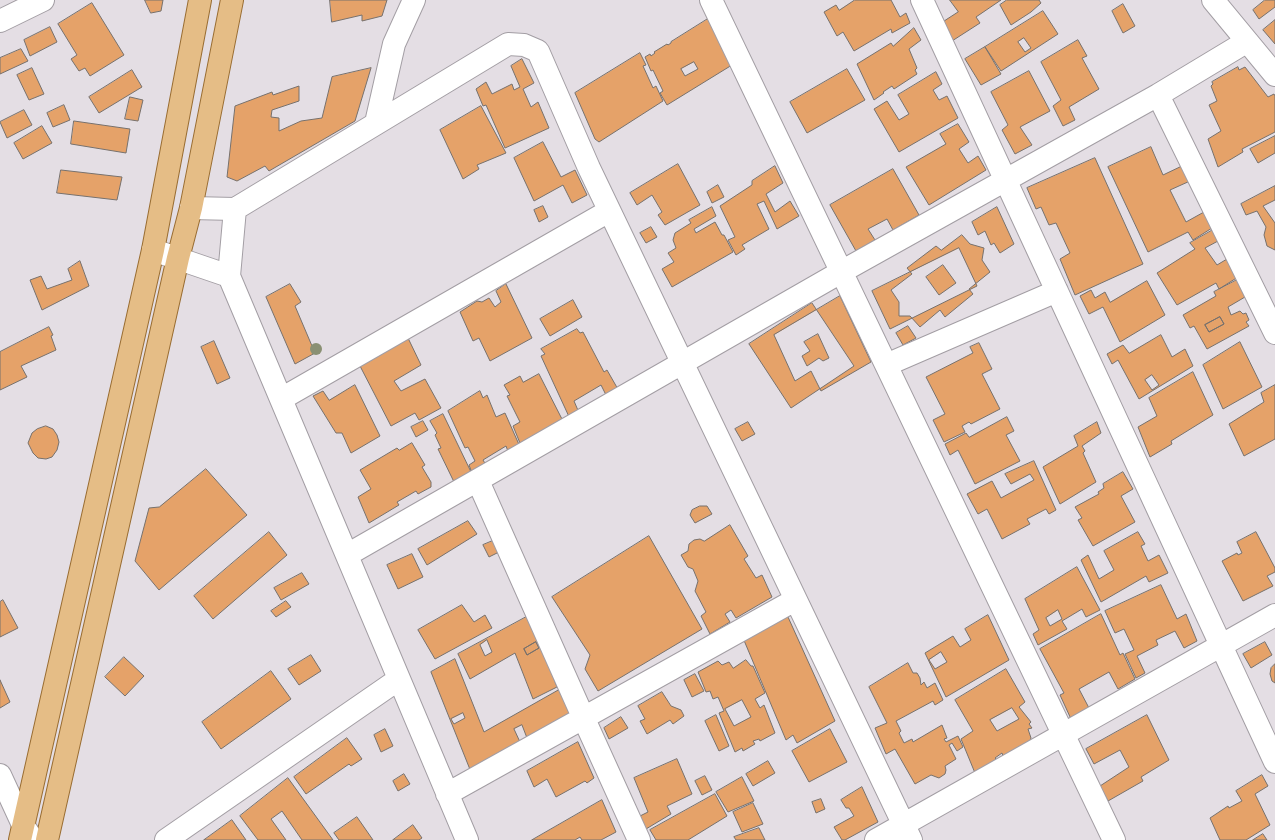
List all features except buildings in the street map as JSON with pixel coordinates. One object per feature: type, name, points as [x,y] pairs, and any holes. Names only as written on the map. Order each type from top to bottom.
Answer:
[{"type":"main road","points":[[25,835],[153,250],[200,0]]},
{"type":"main road","points":[[47,840],[178,258],[191,208],[232,0]]},
{"type":"street","points":[[0,20],[43,0]]},
{"type":"street","points":[[376,123],[394,44],[414,0]]},
{"type":"street","points":[[711,0],[1114,840]]},
{"type":"street","points":[[922,0],[1275,762]]},
{"type":"street","points":[[1213,0],[1246,42],[1275,75]]},
{"type":"street","points":[[347,555],[841,272],[1158,95],[1246,42]]},
{"type":"street","points":[[191,208],[235,209],[508,44],[524,45],[538,51],[609,211],[907,832]]},
{"type":"street","points":[[1158,95],[1275,333]]},
{"type":"street","points":[[235,209],[229,276],[467,840]]},
{"type":"street","points":[[281,399],[609,211]]},
{"type":"street","points":[[153,250],[229,276]]},
{"type":"street","points":[[886,365],[1057,291]]},
{"type":"street","points":[[478,481],[639,840]]},
{"type":"street","points":[[448,794],[795,600]]},
{"type":"street","points":[[876,840],[907,832],[1063,734],[1275,614]]},
{"type":"street","points":[[166,840],[399,679]]},
{"type":"street","points":[[0,775],[25,835]]}]
